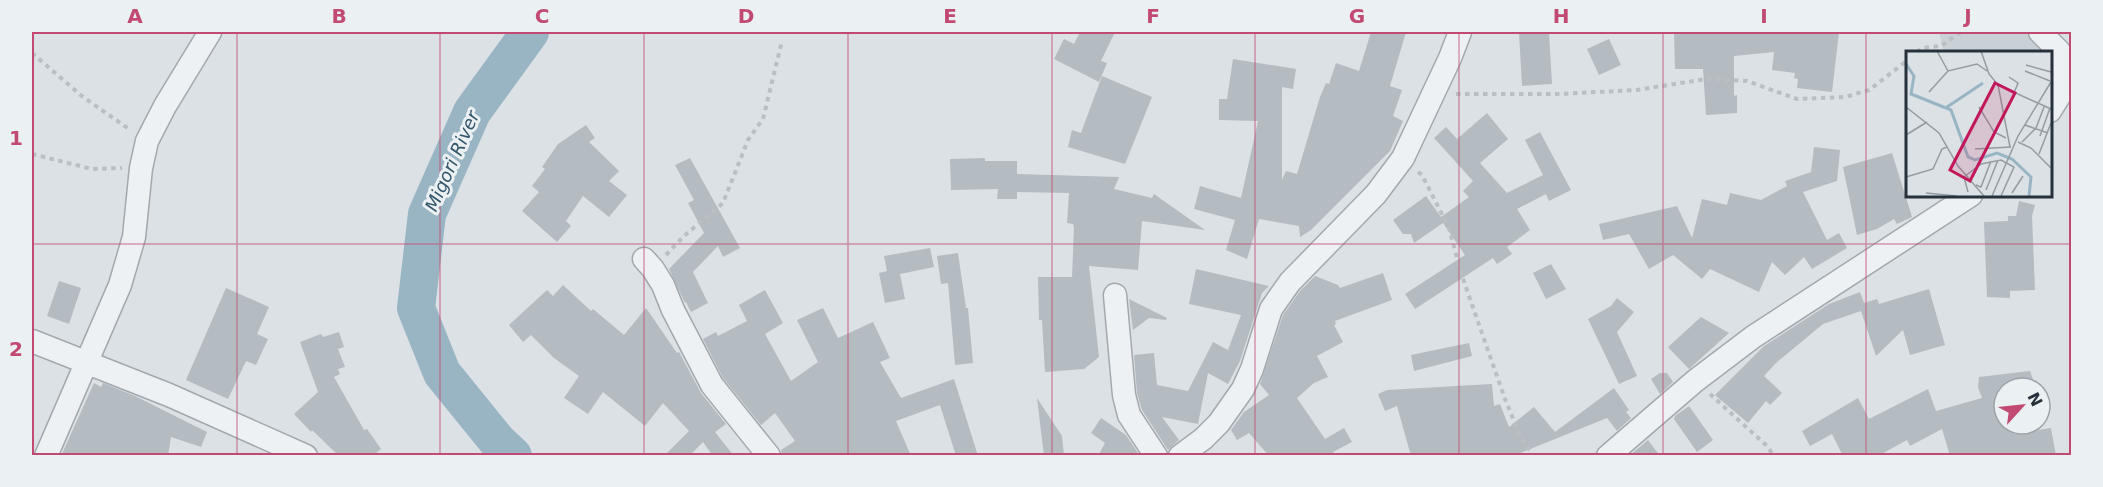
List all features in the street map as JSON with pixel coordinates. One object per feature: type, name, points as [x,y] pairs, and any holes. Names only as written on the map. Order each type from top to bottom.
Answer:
[{"type":"street","points":[[46,456],[120,285],[135,237],[141,168],[147,141],[165,106],[210,32]]},
{"type":"street","points":[[1180,456],[1203,439],[1219,423],[1243,389],[1271,309],[1290,282],[1376,194],[1403,158],[1460,32]]},
{"type":"street","points":[[2040,32],[2059,51],[2068,87],[2052,108]]},
{"type":"street","points":[[1608,456],[1695,381],[1790,311],[1969,196]]},
{"type":"street","points":[[649,264],[712,385],[769,456]]},
{"type":"street","points":[[1115,295],[1124,395],[1129,416],[1156,456]]},
{"type":"street","points":[[32,340],[169,395],[306,456]]},
{"type":"path","points":[[1918,51],[1922,48],[1941,46],[1961,32]]},
{"type":"path","points":[[649,264],[723,203],[748,140],[763,119],[782,41]]},
{"type":"path","points":[[32,53],[83,97],[147,141]]},
{"type":"path","points":[[1432,93],[1557,94],[1637,90],[1706,79],[1747,81],[1797,99],[1845,97],[1869,90],[1906,62]]},
{"type":"path","points":[[32,154],[92,169],[141,168]]},
{"type":"path","points":[[1403,158],[1422,175],[1449,228],[1461,273],[1505,399],[1521,438],[1534,456]]},
{"type":"path","points":[[1695,381],[1767,446],[1774,456]]},
{"type":"shaded area","points":[[1939,32],[2051,32],[2047,51],[1944,51]]},
{"type":"building","points":[[1080,32],[1115,32],[1101,61],[1107,63],[1099,82],[1054,59],[1064,39],[1074,44]]},
{"type":"building","points":[[1371,32],[1406,32],[1390,86],[1402,90],[1393,116],[1403,121],[1390,151],[1311,230],[1300,237],[1299,226],[1259,219],[1247,259],[1226,250],[1235,220],[1194,209],[1200,186],[1241,198],[1258,121],[1219,120],[1219,99],[1227,99],[1233,59],[1296,69],[1293,89],[1282,87],[1282,180],[1286,171],[1297,174],[1320,97],[1326,83],[1329,84],[1336,63],[1359,71]]},
{"type":"building","points":[[1549,32],[1552,84],[1522,86],[1519,33]]},
{"type":"building","points":[[1674,32],[1839,32],[1832,92],[1797,88],[1798,79],[1794,78],[1795,73],[1772,70],[1774,52],[1734,56],[1734,96],[1737,95],[1737,113],[1706,115],[1703,69],[1675,69]]},
{"type":"building","points":[[1609,39],[1621,65],[1599,75],[1587,49]]},
{"type":"building","points":[[1102,76],[1152,97],[1125,164],[1068,147],[1072,130],[1081,133]]},
{"type":"building","points":[[1487,113],[1508,139],[1480,163],[1507,193],[1543,175],[1525,140],[1540,132],[1571,190],[1549,201],[1546,194],[1517,209],[1530,230],[1507,247],[1512,254],[1497,264],[1493,258],[1415,309],[1405,294],[1465,255],[1443,223],[1414,243],[1411,234],[1403,234],[1393,220],[1426,196],[1441,217],[1469,197],[1463,191],[1473,181],[1434,138],[1446,127],[1457,139]]},
{"type":"building","points":[[586,125],[595,138],[589,142],[619,171],[609,181],[627,195],[609,217],[583,196],[566,221],[571,226],[557,242],[522,211],[539,192],[532,186],[545,169],[542,167],[558,144]]},
{"type":"building","points":[[1814,147],[1840,150],[1837,181],[1803,192],[1827,240],[1839,233],[1847,248],[1812,269],[1804,257],[1785,275],[1772,262],[1759,292],[1710,269],[1702,279],[1673,255],[1649,269],[1629,234],[1603,240],[1599,224],[1677,206],[1692,238],[1702,199],[1727,205],[1730,193],[1761,200],[1787,186],[1785,181],[1811,172]]},
{"type":"building","points":[[1892,153],[1912,217],[1897,224],[1894,219],[1877,229],[1857,235],[1843,167]]},
{"type":"building","points":[[690,158],[740,248],[723,257],[718,246],[693,272],[708,303],[691,312],[669,269],[704,233],[688,203],[694,200],[675,165]]},
{"type":"building","points":[[985,158],[985,161],[1017,161],[1017,174],[1119,177],[1114,189],[1152,198],[1154,194],[1205,230],[1142,221],[1138,270],[1089,266],[1099,357],[1084,369],[1045,372],[1042,320],[1039,320],[1038,277],[1072,277],[1074,227],[1073,224],[1067,223],[1069,193],[1017,192],[1017,199],[997,199],[998,189],[951,190],[950,159]]},
{"type":"building","points":[[2019,201],[2035,205],[2032,216],[2035,290],[2010,291],[2010,298],[1987,297],[1984,222],[2008,221],[2008,216],[2016,216]]},
{"type":"building","points":[[930,248],[934,267],[900,274],[905,299],[885,303],[879,273],[887,271],[884,256]]},
{"type":"building","points":[[958,253],[966,308],[968,308],[973,363],[955,365],[948,283],[941,284],[937,256]]},
{"type":"building","points":[[1551,264],[1566,289],[1546,299],[1533,273]]},
{"type":"building","points":[[1196,269],[1269,286],[1262,293],[1240,361],[1228,384],[1208,373],[1198,424],[1162,417],[1179,440],[1168,450],[1142,410],[1137,393],[1134,355],[1154,353],[1157,385],[1188,391],[1213,342],[1228,350],[1241,315],[1189,304]]},
{"type":"building","points":[[1383,273],[1392,300],[1335,321],[1334,325],[1343,342],[1317,356],[1328,377],[1314,383],[1297,398],[1325,439],[1344,428],[1352,442],[1333,452],[1336,456],[1269,456],[1249,433],[1237,440],[1231,430],[1244,412],[1269,395],[1260,384],[1283,315],[1300,291],[1315,276],[1338,285],[1340,288]]},
{"type":"building","points":[[59,281],[81,288],[69,324],[47,316]]},
{"type":"building","points":[[563,285],[591,311],[593,309],[624,335],[646,308],[677,353],[679,352],[701,393],[726,424],[715,432],[734,456],[713,456],[703,442],[689,456],[664,456],[689,431],[663,403],[645,426],[603,392],[588,414],[564,398],[579,376],[554,358],[531,335],[523,342],[509,325],[547,290],[553,296]]},
{"type":"building","points":[[226,288],[269,307],[257,334],[268,339],[256,365],[246,361],[228,399],[186,380]]},
{"type":"building","points":[[1929,289],[1945,345],[1910,355],[1903,330],[1876,356],[1861,311],[1823,324],[1776,363],[1764,376],[1782,393],[1770,405],[1766,401],[1748,423],[1715,395],[1764,346],[1829,304],[1860,292],[1864,303],[1877,299],[1879,304]]},
{"type":"building","points":[[765,290],[783,323],[765,334],[791,381],[818,362],[797,320],[823,308],[838,338],[873,322],[890,358],[880,362],[901,398],[954,379],[978,456],[956,456],[940,405],[896,421],[911,456],[782,456],[781,450],[795,441],[775,413],[761,425],[723,378],[703,339],[716,332],[718,336],[747,321],[739,305]]},
{"type":"building","points":[[1617,298],[1634,312],[1617,332],[1637,376],[1619,384],[1588,319],[1611,306]]},
{"type":"building","points":[[1129,299],[1167,318],[1166,320],[1149,318],[1133,330]]},
{"type":"building","points":[[1701,317],[1729,333],[1689,369],[1668,347]]},
{"type":"building","points":[[339,332],[344,347],[338,349],[345,367],[338,369],[340,374],[334,377],[364,430],[367,429],[381,449],[373,456],[339,456],[294,414],[318,392],[300,342],[321,334],[323,337]]},
{"type":"building","points":[[1469,343],[1472,356],[1414,371],[1411,355]]},
{"type":"building","points":[[2030,371],[2032,376],[1992,376],[1992,436],[2052,436],[2052,434],[2056,456],[1950,456],[1942,429],[1910,446],[1907,440],[1878,456],[1843,456],[1832,434],[1810,446],[1802,431],[1858,398],[1869,419],[1928,389],[1936,411],[1982,398],[1978,387],[1979,377]]},
{"type":"building","points":[[1660,373],[1667,373],[1673,382],[1660,394],[1651,379]]},
{"type":"building","points":[[94,383],[101,387],[103,383],[135,396],[207,432],[201,447],[171,437],[168,456],[61,456]]},
{"type":"building","points":[[1492,384],[1494,406],[1500,404],[1509,427],[1534,407],[1555,432],[1614,388],[1629,410],[1626,412],[1631,418],[1617,431],[1607,418],[1513,456],[1411,456],[1397,406],[1385,411],[1378,394],[1387,390]]},
{"type":"building","points":[[1037,398],[1062,436],[1064,456],[1044,456]]},
{"type":"building","points":[[1689,406],[1713,440],[1697,452],[1674,419]]},
{"type":"building","points":[[1101,418],[1126,435],[1140,456],[1098,456],[1105,443],[1091,433]]},
{"type":"building","points":[[1648,440],[1660,456],[1629,456]]},
{"type":"waterway","name":"Migori River","points":[[513,456],[498,442],[442,373],[416,308],[427,214],[472,112],[530,32]]}]
